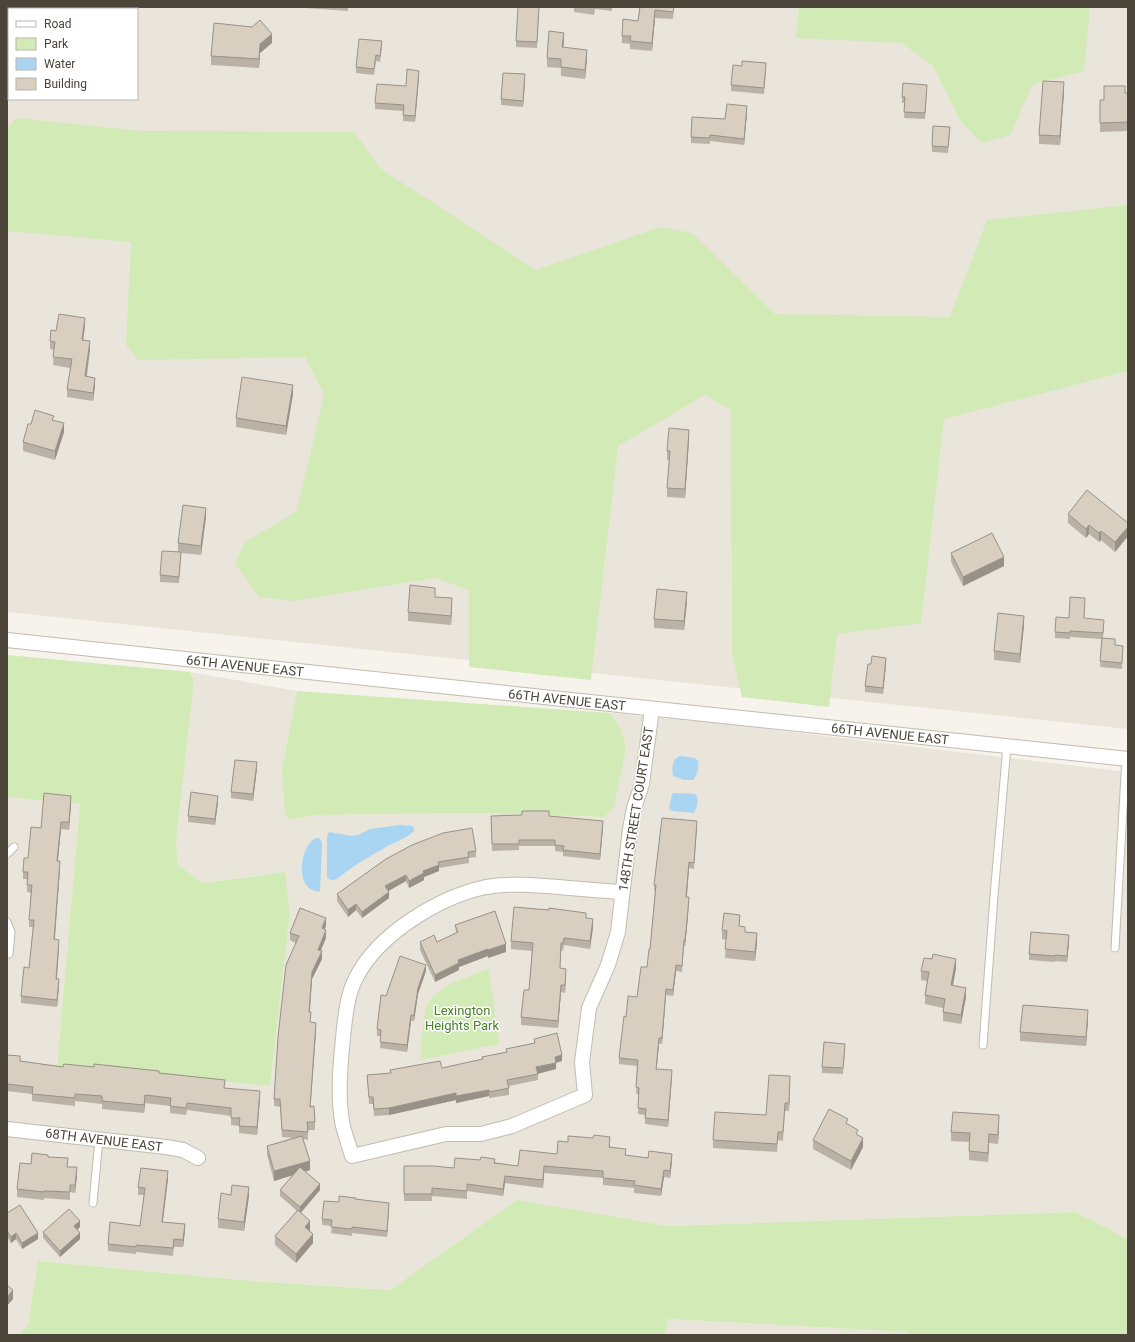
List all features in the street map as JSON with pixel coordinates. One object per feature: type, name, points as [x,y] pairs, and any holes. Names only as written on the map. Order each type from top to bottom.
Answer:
[{"type":"street","name":"66TH AVENUE EAST","points":[[7,640],[1127,758]]},
{"type":"street","name":"148TH STREET COURT EAST","points":[[622,892],[513,884],[487,887],[467,893],[435,906],[399,930],[378,947],[365,962],[355,979],[348,1000],[340,1069],[340,1093],[342,1123],[352,1156],[446,1134],[481,1134],[512,1126],[585,1095],[582,1062],[589,1008],[608,965],[618,932],[630,829],[634,808],[642,784],[652,709]]},
{"type":"street","name":"68TH AVENUE EAST","points":[[7,1130],[166,1147],[183,1150],[198,1158]]},
{"type":"lane","points":[[983,1045],[1007,746]]},
{"type":"lane","points":[[1115,948],[1127,758]]},
{"type":"lane","points":[[7,854],[14,847]]},
{"type":"lane","points":[[7,922],[11,932],[9,954]]},
{"type":"lane","points":[[93,1203],[99,1139]]},
{"type":"shaded area","points":[[7,7],[1128,7],[1128,729],[7,612]]},
{"type":"shaded area","points":[[190,672],[297,691],[282,769],[290,820],[312,815],[476,813],[604,817],[621,729],[610,713],[716,723],[1128,772],[1128,1239],[1076,1212],[669,1226],[517,1200],[390,1290],[252,1281],[38,1261],[28,1325],[18,1335],[7,1335],[7,797],[80,804],[57,1066],[270,1086],[290,913],[284,872],[202,883],[178,865],[176,843],[194,682]]},
{"type":"shaded area","points":[[668,1319],[908,1332],[913,1335],[665,1335]]},
{"type":"green space","points":[[799,7],[1090,7],[1084,71],[1033,84],[1010,135],[982,143],[961,122],[933,66],[902,43],[796,38]]},
{"type":"green space","points":[[16,118],[142,131],[354,132],[381,169],[536,270],[660,227],[692,233],[775,314],[950,317],[987,220],[1128,205],[1128,371],[944,419],[921,623],[837,634],[829,707],[742,697],[732,653],[731,410],[705,395],[618,446],[591,680],[469,667],[469,590],[436,578],[294,601],[259,597],[235,564],[245,542],[297,511],[324,394],[305,357],[138,360],[126,345],[131,242],[7,231],[7,129]]},
{"type":"green space","points":[[7,655],[190,672],[194,682],[176,843],[178,865],[203,883],[285,872],[290,913],[270,1086],[57,1066],[80,804],[7,797]]},
{"type":"green space","points":[[297,691],[610,713],[621,729],[626,748],[614,807],[604,817],[476,813],[313,815],[290,820],[285,815],[282,769]]},
{"type":"green space","name":"Lexington Heights Park","points":[[489,969],[499,1044],[420,1060],[424,1017],[427,1005],[431,999],[445,987],[454,982]]},
{"type":"green space","points":[[517,1200],[669,1226],[1076,1212],[1128,1239],[1128,1335],[913,1335],[907,1332],[668,1319],[665,1335],[18,1335],[28,1325],[38,1261],[252,1281],[390,1290]]},
{"type":"water","points":[[680,756],[695,758],[698,761],[698,771],[693,780],[684,780],[673,776],[672,767],[675,760]]},
{"type":"water","points":[[672,794],[695,794],[697,796],[698,801],[694,813],[672,811],[669,809]]},
{"type":"water","points":[[400,825],[412,826],[414,831],[362,861],[336,879],[332,880],[327,878],[327,837],[329,832],[352,836],[358,835],[370,829]]},
{"type":"water","points":[[316,838],[319,838],[322,842],[320,891],[318,892],[306,885],[302,870],[305,851]]},
{"type":"building","points":[[56,7],[86,7],[86,8]]},
{"type":"building","points":[[518,7],[539,7],[537,42],[516,41]]},
{"type":"building","points":[[640,7],[674,7],[673,12],[655,10],[652,43],[630,41],[631,36],[622,36],[623,19],[638,21]]},
{"type":"building","points":[[260,20],[272,34],[260,44],[259,59],[211,56],[214,23],[252,27]]},
{"type":"building","points":[[549,31],[564,33],[562,47],[587,50],[585,70],[561,67],[561,59],[547,58]]},
{"type":"building","points":[[359,39],[382,41],[380,56],[376,55],[374,69],[356,67]]},
{"type":"building","points":[[742,61],[766,63],[764,88],[731,85],[733,65],[742,66]]},
{"type":"building","points":[[407,69],[419,71],[415,116],[403,115],[404,105],[375,103],[377,84],[406,86]]},
{"type":"building","points":[[503,73],[525,74],[523,101],[501,99]]},
{"type":"building","points":[[1043,81],[1064,82],[1060,136],[1039,135]]},
{"type":"building","points":[[903,83],[927,85],[925,113],[904,112],[905,97],[902,97]]},
{"type":"building","points":[[1104,86],[1125,86],[1125,93],[1128,93],[1128,122],[1100,123],[1100,100],[1104,100]]},
{"type":"building","points":[[727,104],[747,106],[744,139],[710,135],[710,138],[691,137],[692,117],[725,119]]},
{"type":"building","points":[[933,126],[950,127],[948,147],[932,146]]},
{"type":"building","points":[[59,314],[85,318],[82,340],[90,341],[85,376],[95,378],[93,393],[67,389],[72,359],[53,357],[55,342],[50,341],[51,330],[56,331]]},
{"type":"building","points":[[242,377],[293,385],[286,426],[236,418]]},
{"type":"building","points":[[35,410],[54,416],[52,420],[64,423],[55,451],[23,442],[28,424],[31,424]]},
{"type":"building","points":[[669,428],[689,430],[685,489],[667,488],[670,451],[667,451]]},
{"type":"building","points":[[1087,490],[1128,523],[1128,527],[1115,542],[1101,531],[1099,533],[1089,525],[1086,529],[1068,514]]},
{"type":"building","points":[[183,505],[206,508],[201,546],[178,543]]},
{"type":"building","points":[[992,533],[1004,557],[963,577],[951,553]]},
{"type":"building","points":[[162,551],[181,552],[179,577],[160,575]]},
{"type":"building","points":[[410,585],[435,588],[435,597],[452,598],[451,616],[408,612]]},
{"type":"building","points":[[657,589],[687,592],[684,621],[654,619]]},
{"type":"building","points":[[1070,597],[1085,598],[1084,618],[1104,620],[1103,633],[1070,631],[1070,633],[1055,632],[1056,617],[1069,618]]},
{"type":"building","points":[[998,613],[1024,616],[1020,654],[994,651]]},
{"type":"building","points":[[1102,638],[1115,639],[1115,645],[1123,646],[1122,663],[1100,661]]},
{"type":"building","points":[[872,656],[886,658],[883,688],[865,686],[868,664],[871,664]]},
{"type":"building","points":[[235,760],[257,762],[253,794],[231,792]]},
{"type":"building","points":[[191,792],[218,796],[215,819],[188,816]]},
{"type":"building","points":[[44,793],[71,796],[69,822],[61,822],[57,861],[60,861],[54,939],[59,940],[56,979],[59,979],[57,1000],[21,996],[24,967],[29,968],[34,920],[29,920],[32,885],[27,885],[28,872],[23,872],[24,858],[28,858],[31,827],[41,828]]},
{"type":"building","points":[[522,811],[549,811],[549,816],[603,821],[600,854],[563,850],[564,846],[555,845],[555,840],[519,840],[519,844],[492,844],[491,816],[522,815]]},
{"type":"building","points":[[662,818],[697,821],[694,863],[689,862],[686,897],[689,897],[682,966],[676,965],[673,990],[666,989],[662,1038],[659,1038],[656,1069],[672,1070],[668,1120],[645,1118],[646,1109],[638,1108],[639,1088],[636,1087],[638,1060],[619,1058],[628,996],[637,997],[641,967],[647,967],[656,885],[654,885]]},
{"type":"building","points":[[472,828],[476,851],[468,852],[469,857],[438,862],[439,865],[423,871],[424,873],[409,881],[406,875],[385,886],[389,892],[362,912],[356,904],[348,910],[337,894],[386,859],[412,845],[443,833]]},
{"type":"building","points":[[514,907],[549,910],[549,908],[586,913],[586,918],[593,919],[590,941],[564,938],[563,943],[561,943],[560,968],[566,969],[565,985],[561,985],[558,1021],[521,1017],[524,990],[529,990],[533,943],[511,941]]},
{"type":"building","points":[[300,908],[326,918],[322,928],[326,930],[318,950],[322,951],[312,972],[309,1012],[311,1012],[310,1022],[316,1023],[310,1107],[314,1106],[315,1122],[307,1122],[308,1132],[282,1130],[280,1099],[274,1099],[278,1037],[286,965],[299,936],[290,933]]},
{"type":"building","points":[[495,911],[506,944],[458,960],[459,963],[435,975],[420,942],[434,935],[437,942],[458,932],[455,925]]},
{"type":"building","points":[[724,913],[740,915],[739,926],[745,927],[745,932],[757,933],[755,952],[725,949],[727,931],[722,930]]},
{"type":"building","points":[[1031,932],[1069,935],[1067,956],[1029,954]]},
{"type":"building","points":[[933,954],[956,959],[951,985],[966,988],[961,1015],[943,1012],[945,999],[925,995],[929,972],[921,971],[924,958],[932,959]]},
{"type":"building","points":[[400,956],[426,965],[418,988],[414,1015],[411,1015],[407,1045],[380,1042],[381,1030],[377,1029],[381,995],[386,996]]},
{"type":"building","points":[[1023,1005],[1088,1010],[1086,1037],[1020,1032]]},
{"type":"building","points":[[557,1033],[562,1055],[555,1057],[556,1063],[536,1067],[538,1074],[507,1080],[509,1088],[456,1096],[456,1093],[389,1108],[374,1109],[373,1097],[369,1097],[367,1075],[391,1073],[390,1070],[440,1061],[442,1068],[483,1059],[482,1057],[507,1052],[506,1049],[535,1043],[534,1039]]},
{"type":"building","points":[[824,1042],[845,1044],[843,1068],[822,1067]]},
{"type":"building","points":[[7,1055],[20,1056],[20,1061],[63,1067],[64,1064],[94,1067],[94,1064],[225,1080],[224,1088],[260,1091],[257,1127],[239,1126],[240,1118],[231,1118],[231,1108],[187,1103],[186,1108],[170,1106],[171,1098],[145,1095],[144,1105],[102,1101],[102,1096],[75,1094],[75,1098],[32,1094],[33,1087],[7,1084]]},
{"type":"building","points":[[769,1075],[790,1076],[789,1103],[785,1103],[783,1132],[778,1132],[777,1144],[713,1140],[715,1112],[766,1115]]},
{"type":"building","points":[[829,1109],[848,1119],[846,1123],[858,1130],[856,1134],[863,1138],[851,1161],[813,1140]]},
{"type":"building","points":[[953,1112],[999,1115],[998,1135],[989,1134],[988,1153],[969,1151],[970,1133],[951,1132]]},
{"type":"building","points":[[594,1135],[610,1137],[609,1147],[626,1149],[625,1155],[648,1158],[649,1151],[672,1154],[670,1171],[664,1170],[661,1189],[634,1185],[635,1181],[603,1178],[603,1171],[544,1166],[543,1180],[505,1176],[503,1189],[467,1184],[467,1191],[432,1188],[432,1194],[404,1194],[404,1166],[454,1168],[455,1158],[480,1160],[481,1157],[495,1159],[494,1163],[518,1166],[520,1150],[557,1154],[558,1141],[568,1142],[568,1136],[593,1138]]},
{"type":"building","points":[[302,1136],[310,1161],[274,1171],[267,1146]]},
{"type":"building","points":[[32,1153],[48,1155],[48,1157],[68,1158],[67,1167],[77,1167],[75,1185],[70,1185],[70,1192],[44,1192],[17,1189],[20,1163],[31,1164]]},
{"type":"building","points":[[300,1167],[320,1184],[300,1207],[280,1190]]},
{"type":"building","points":[[141,1168],[168,1171],[162,1222],[185,1224],[183,1240],[174,1239],[173,1248],[136,1245],[136,1247],[108,1244],[110,1222],[140,1226],[145,1188],[138,1187]]},
{"type":"building","points":[[232,1185],[249,1187],[244,1222],[218,1219],[221,1193],[231,1195]]},
{"type":"building","points":[[339,1196],[389,1203],[387,1231],[352,1227],[352,1229],[331,1227],[332,1220],[322,1219],[324,1201],[339,1202]]},
{"type":"building","points":[[20,1205],[38,1233],[22,1243],[16,1233],[11,1237],[7,1231],[7,1213]]},
{"type":"building","points":[[69,1209],[80,1221],[74,1226],[80,1233],[60,1251],[43,1232]]},
{"type":"building","points":[[298,1210],[310,1221],[305,1227],[313,1234],[296,1254],[275,1236]]},
{"type":"building","points":[[7,1285],[13,1290],[7,1297]]}]
